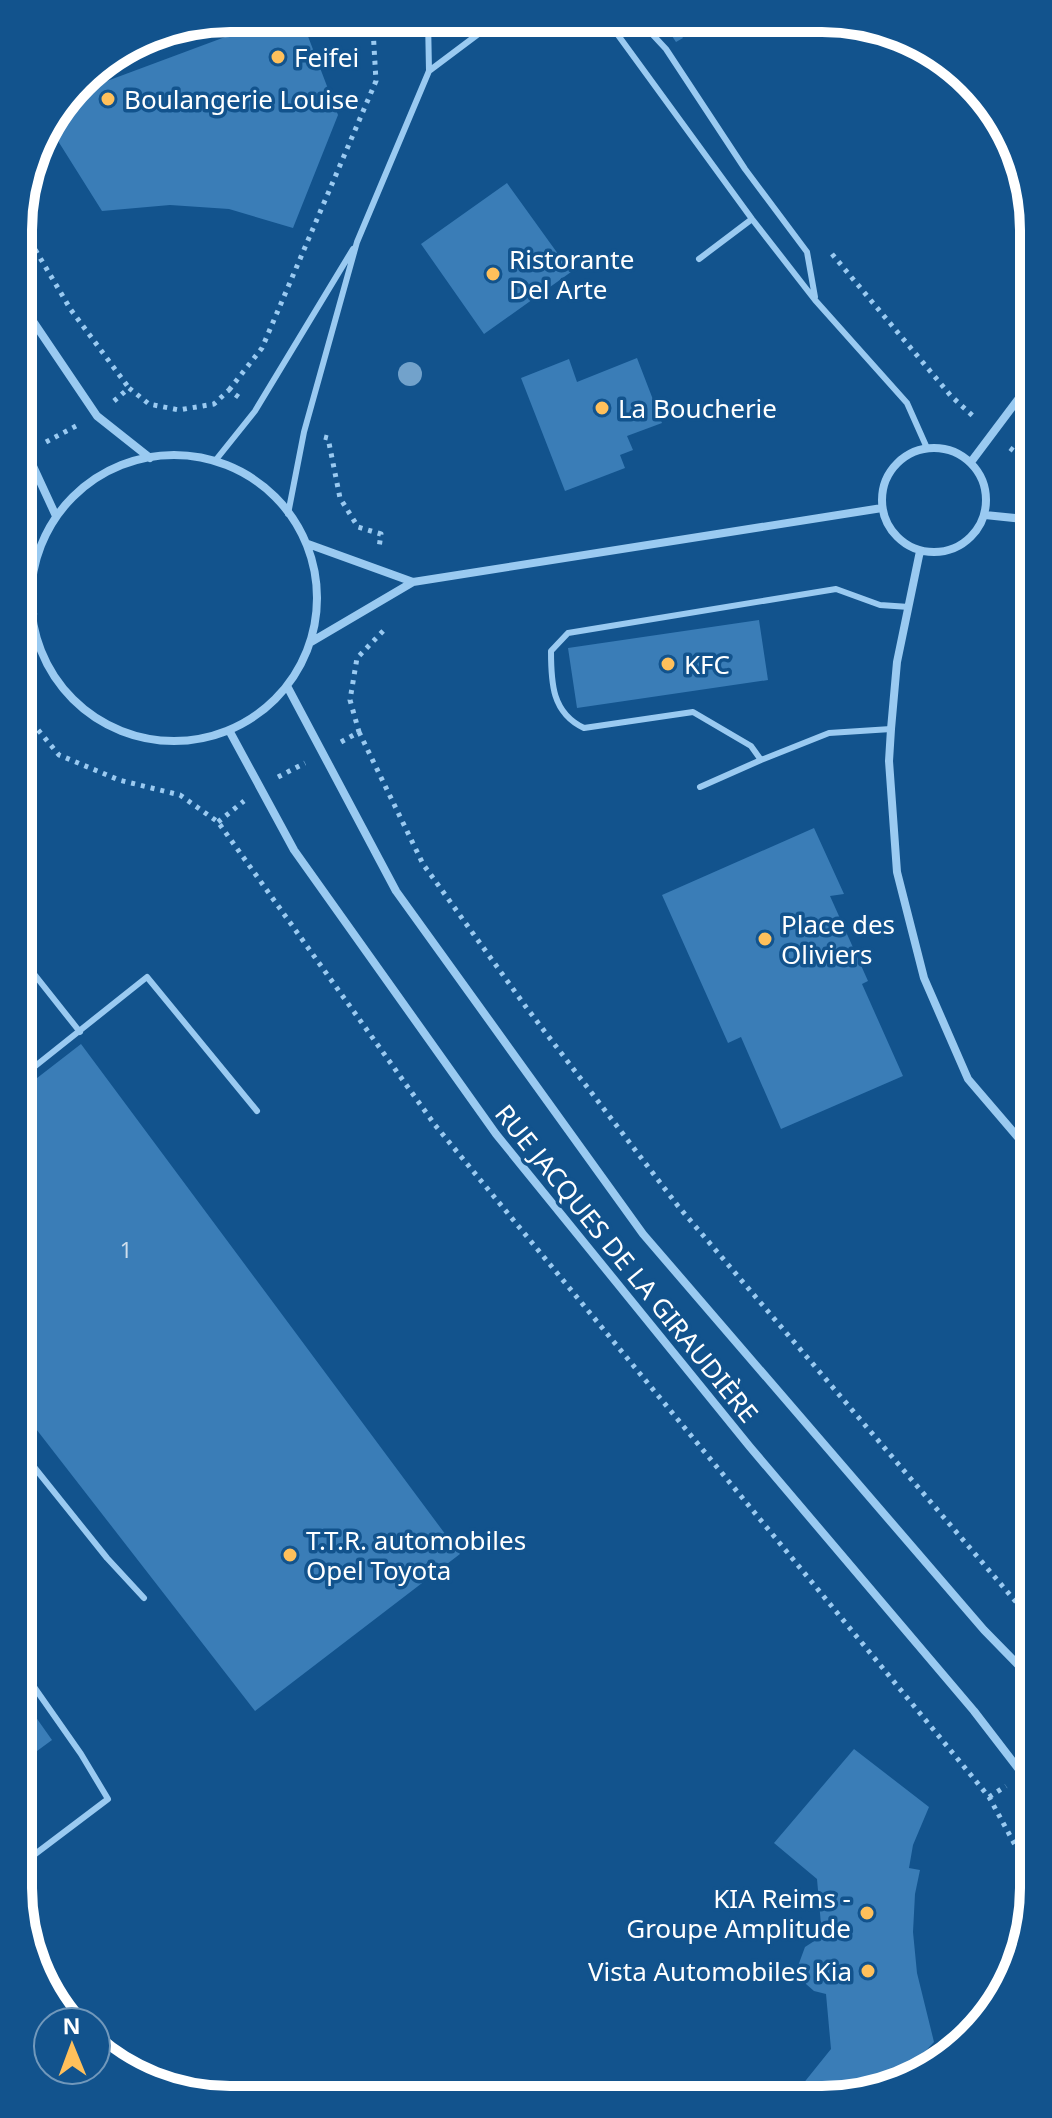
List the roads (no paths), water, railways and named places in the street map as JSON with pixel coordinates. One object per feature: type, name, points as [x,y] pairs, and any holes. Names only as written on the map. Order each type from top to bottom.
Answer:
[{"type":"street","points":[[32,320],[97,416],[150,458]]},
{"type":"street","points":[[971,462],[1020,397]]},
{"type":"street","points":[[927,448],[951,450],[971,462],[982,478],[987,496],[985,515],[975,533],[960,546],[941,553],[920,551],[902,543],[889,527],[882,508],[883,488],[892,468],[907,454],[927,448]]},
{"type":"street","points":[[32,587],[42,532],[77,493],[124,461],[180,455],[239,466],[280,501],[308,544],[319,604],[307,659],[273,704],[230,732],[169,743],[119,731],[69,696],[38,648],[32,600]]},
{"type":"street","points":[[32,463],[56,516]]},
{"type":"street","points":[[311,642],[413,582],[882,508]]},
{"type":"street","points":[[985,515],[1020,519]]},
{"type":"street","points":[[308,544],[413,582]]},
{"type":"street","points":[[920,551],[897,662],[891,729],[889,761],[897,872],[924,978],[968,1079],[1020,1140]]},
{"type":"street","name":"RUE JACQUES DE LA GIRAUDIÈRE","points":[[287,686],[396,891],[643,1234],[984,1630],[1020,1667]]},
{"type":"street","name":"RUE JACQUES DE LA GIRAUDIÈRE","points":[[230,732],[294,850],[496,1134],[750,1447],[974,1711],[1020,1771]]},
{"type":"lane","points":[[288,514],[304,432],[357,242],[429,71],[428,32]]},
{"type":"lane","points":[[429,71],[481,32]]},
{"type":"lane","points":[[617,32],[752,219],[815,300],[907,403],[927,448]]},
{"type":"lane","points":[[646,32],[652,34],[666,49],[745,169],[807,252],[815,300]]},
{"type":"lane","points":[[699,259],[752,219]]},
{"type":"lane","points":[[215,461],[255,411],[357,242]]},
{"type":"lane","points":[[761,760],[751,746],[693,712],[584,728],[569,721],[559,708],[551,678],[551,651],[568,633],[836,589],[880,605],[909,607]]},
{"type":"lane","points":[[700,787],[829,733],[891,729]]},
{"type":"lane","points":[[32,971],[80,1032]]},
{"type":"lane","points":[[32,1069],[147,977],[257,1111]]},
{"type":"lane","points":[[32,1464],[107,1558],[144,1598]]},
{"type":"lane","points":[[32,1684],[108,1799],[32,1856]]},
{"type":"place","name":"Feifei","points":[[278,57]]},
{"type":"place","name":"Boulangerie Louise","points":[[108,99]]},
{"type":"place","name":"Ristorante Del Arte","points":[[493,274]]},
{"type":"place","name":"La Boucherie","points":[[602,408]]},
{"type":"place","name":"KFC","points":[[668,664]]},
{"type":"place","name":"Place des Oliviers","points":[[765,939]]},
{"type":"place","name":"T.T.R. automobiles Opel Toyota","points":[[290,1555]]},
{"type":"place","name":"KIA Reims - Groupe Amplitude","points":[[867,1913]]},
{"type":"place","name":"Vista Automobiles Kia","points":[[868,1971]]}]
